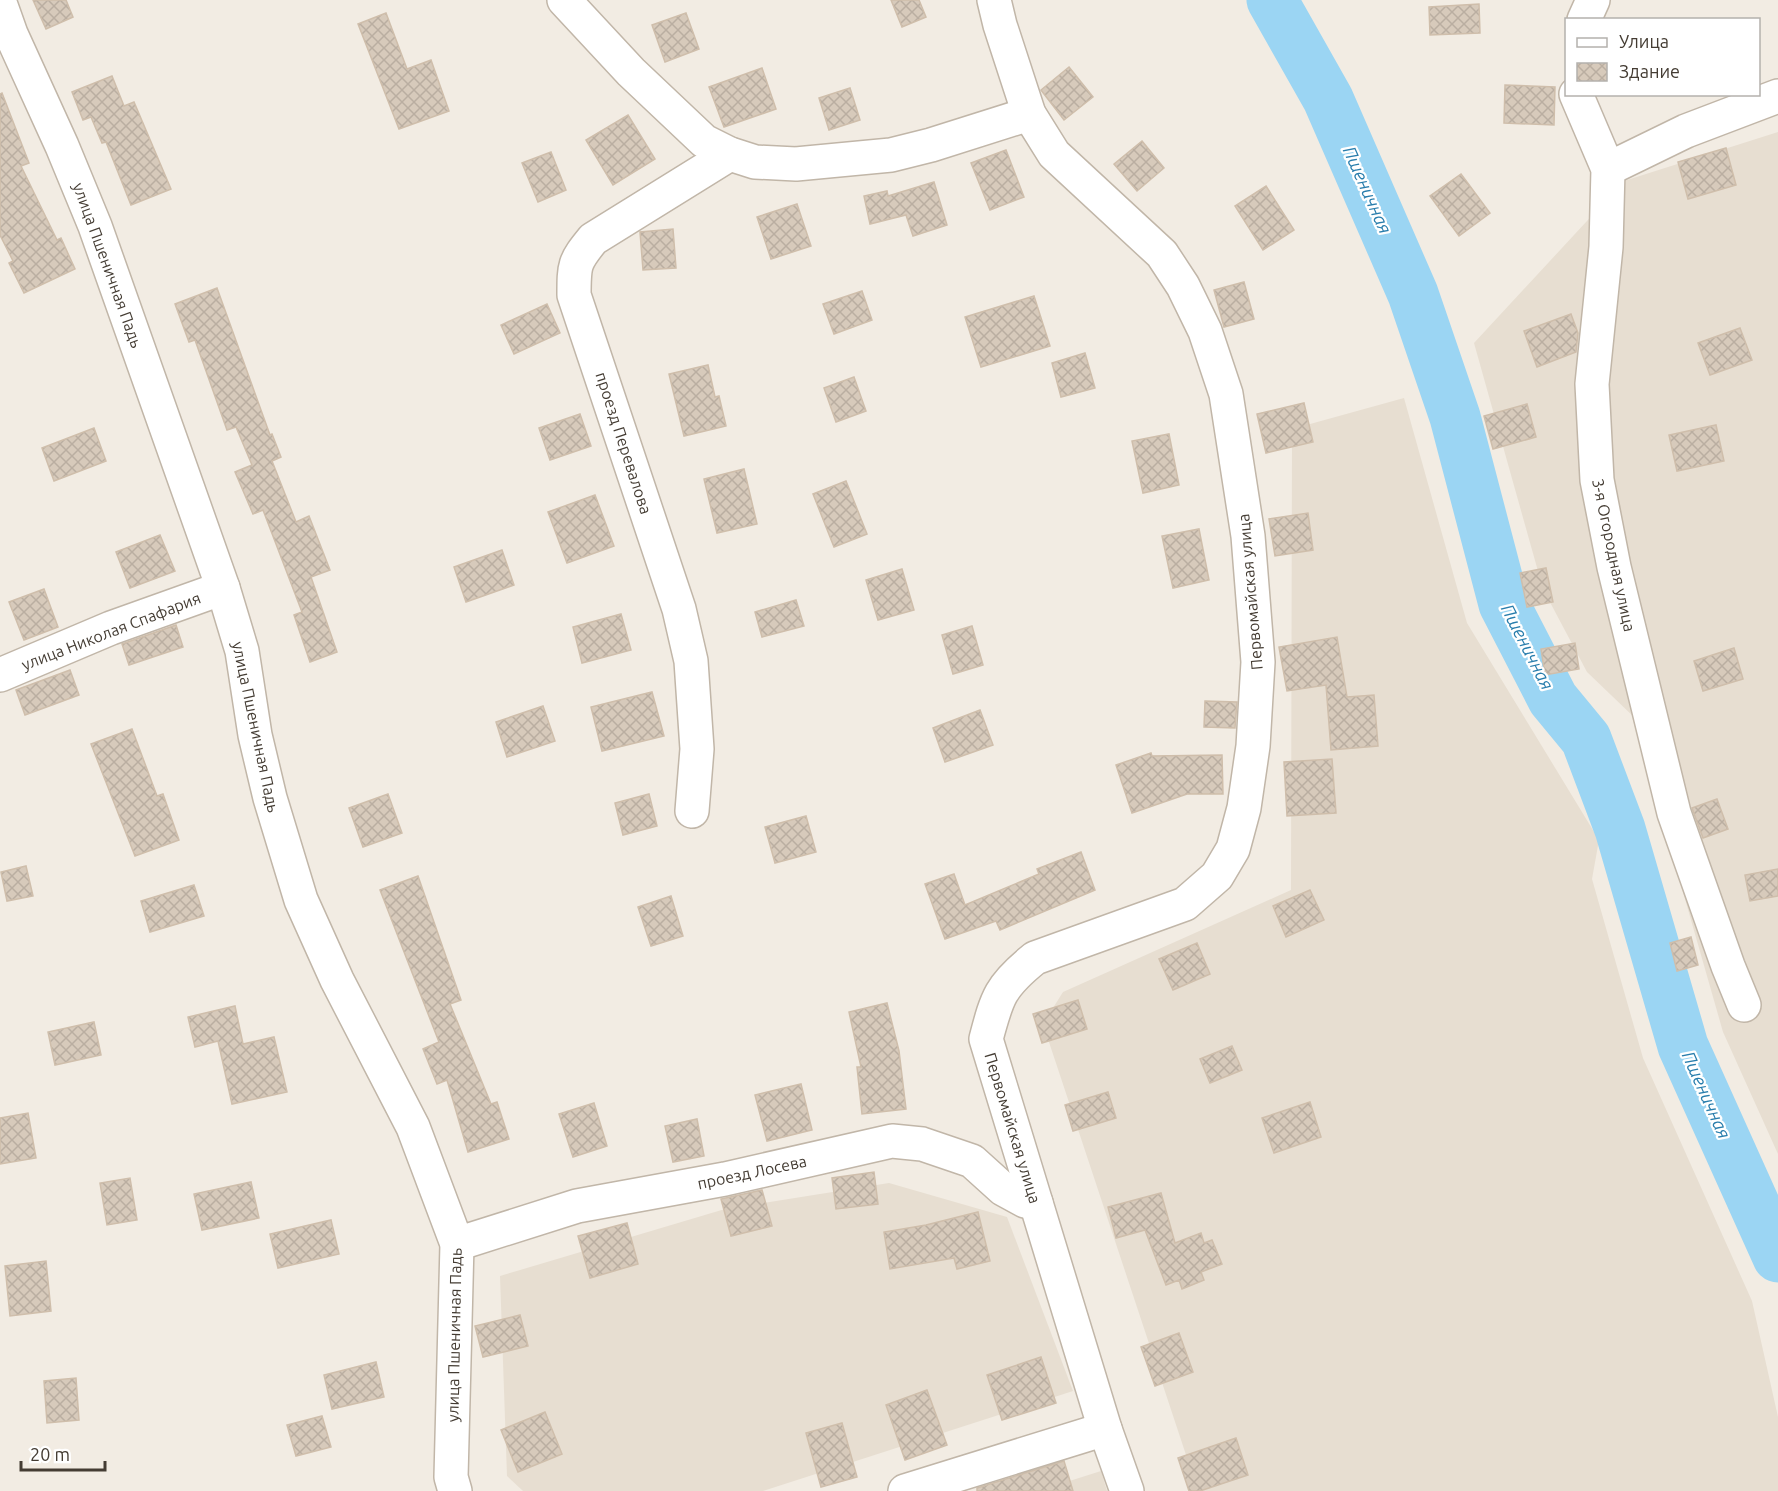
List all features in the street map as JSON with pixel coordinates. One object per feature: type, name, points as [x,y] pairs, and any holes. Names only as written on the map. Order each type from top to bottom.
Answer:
[{"type":"street","points":[[564,0],[631,72],[704,141],[730,154],[755,162],[796,165],[891,155],[931,145],[1029,114]]},
{"type":"street","name":"Первомайская улица","points":[[994,0],[1029,114],[1054,154],[1162,254],[1183,286],[1205,331],[1226,394],[1248,536],[1258,662],[1253,746],[1244,808],[1233,849],[1216,876],[1185,904],[1035,958],[1002,990],[992,1014],[986,1039],[1105,1429],[1127,1491]]},
{"type":"street","points":[[1585,18],[1593,0]]},
{"type":"street","name":"улица Пшеничная Падь","points":[[0,3],[10,34],[63,146],[95,226],[223,588],[242,651],[255,735],[270,798],[301,900],[337,980],[413,1127],[457,1245],[451,1477],[455,1491]]},
{"type":"street","name":"3-я Огородная улица","points":[[1577,96],[1608,169],[1606,247],[1592,384],[1597,480],[1614,567],[1674,813],[1744,1005]]},
{"type":"street","points":[[1608,169],[1686,131],[1778,96]]},
{"type":"street","name":"проезд Перевалова","points":[[692,811],[697,749],[691,660],[679,609],[574,295],[574,273],[577,258],[593,238],[730,154]]},
{"type":"street","name":"улица Николая Спафария","points":[[0,675],[111,628],[223,588]]},
{"type":"street","name":"проезд Лосева","points":[[457,1245],[577,1206],[725,1179],[892,1141],[922,1144],[972,1161],[1004,1189],[1025,1201],[1036,1203]]},
{"type":"street","points":[[905,1491],[1105,1429]]},
{"type":"shaded area","points":[[1778,132],[1778,1154],[1723,1032],[1677,871],[1683,824],[1636,719],[1587,672],[1543,589],[1474,343],[1624,181]]},
{"type":"shaded area","points":[[1404,398],[1467,623],[1599,840],[1592,879],[1643,1058],[1752,1301],[1778,1417],[1778,1491],[1198,1491],[1043,1024],[1063,992],[1291,890],[1292,429]]},
{"type":"shaded area","points":[[889,1183],[1007,1217],[1073,1391],[763,1491],[523,1491],[507,1476],[500,1276],[725,1209]]},
{"type":"shaded area","points":[[1101,1471],[1107,1491],[1038,1491]]},
{"type":"building","points":[[33,0],[66,0],[73,17],[46,29]]},
{"type":"building","points":[[891,0],[919,0],[926,17],[902,27]]},
{"type":"building","points":[[1479,4],[1480,33],[1430,35],[1429,7]]},
{"type":"building","points":[[386,13],[407,69],[431,60],[449,111],[399,129],[358,24]]},
{"type":"building","points":[[686,13],[699,49],[665,62],[652,25]]},
{"type":"building","points":[[1069,67],[1093,97],[1064,120],[1041,90]]},
{"type":"building","points":[[762,68],[776,109],[724,127],[709,87]]},
{"type":"building","points":[[112,76],[124,106],[134,102],[171,189],[131,205],[106,142],[102,143],[91,117],[83,120],[72,92]]},
{"type":"building","points":[[1505,85],[1555,87],[1554,125],[1504,123]]},
{"type":"building","points":[[850,88],[860,120],[829,130],[819,98]]},
{"type":"building","points":[[2,93],[29,163],[21,166],[57,240],[61,238],[75,269],[24,293],[9,263],[13,261],[0,235],[0,94]]},
{"type":"building","points":[[628,115],[655,159],[613,185],[586,140]]},
{"type":"building","points":[[1142,141],[1164,168],[1137,191],[1114,164]]},
{"type":"building","points":[[1726,148],[1736,185],[1688,199],[1678,162]]},
{"type":"building","points":[[1006,150],[1024,197],[990,210],[971,163]]},
{"type":"building","points":[[551,152],[566,190],[538,202],[522,163]]},
{"type":"building","points":[[1461,174],[1490,213],[1459,236],[1430,196]]},
{"type":"building","points":[[934,182],[947,225],[913,236],[906,215],[870,224],[864,196],[887,191],[888,196]]},
{"type":"building","points":[[1266,186],[1294,230],[1263,250],[1235,206]]},
{"type":"building","points":[[797,204],[811,246],[771,259],[757,217]]},
{"type":"building","points":[[673,229],[676,268],[643,270],[640,232]]},
{"type":"building","points":[[1244,282],[1254,319],[1224,327],[1214,290]]},
{"type":"building","points":[[217,288],[270,435],[272,434],[281,457],[272,461],[296,522],[309,516],[330,570],[311,577],[337,652],[310,662],[294,615],[302,612],[263,510],[253,514],[235,472],[252,465],[236,427],[227,430],[195,340],[189,342],[175,304]]},
{"type":"building","points":[[862,291],[872,320],[834,334],[823,304]]},
{"type":"building","points":[[1034,296],[1050,346],[981,367],[965,317]]},
{"type":"building","points":[[547,304],[560,333],[514,354],[501,325]]},
{"type":"building","points":[[1571,314],[1578,333],[1576,352],[1537,367],[1524,331]]},
{"type":"building","points":[[1740,328],[1752,360],[1710,375],[1698,343]]},
{"type":"building","points":[[1085,353],[1095,388],[1061,397],[1052,363]]},
{"type":"building","points":[[708,365],[715,397],[719,396],[726,426],[684,436],[669,374]]},
{"type":"building","points":[[854,377],[866,411],[836,422],[824,388]]},
{"type":"building","points":[[1304,403],[1313,442],[1266,453],[1257,414]]},
{"type":"building","points":[[1527,404],[1536,437],[1493,449],[1484,416]]},
{"type":"building","points":[[580,414],[591,446],[550,460],[539,428]]},
{"type":"building","points":[[1716,425],[1724,461],[1677,471],[1669,435]]},
{"type":"building","points":[[94,428],[106,461],[54,481],[42,448]]},
{"type":"building","points":[[1169,434],[1179,485],[1143,493],[1132,441]]},
{"type":"building","points":[[744,469],[757,524],[717,533],[704,479]]},
{"type":"building","points":[[846,481],[867,534],[834,547],[813,494]]},
{"type":"building","points":[[595,495],[614,546],[567,563],[548,512]]},
{"type":"building","points":[[1308,513],[1313,550],[1275,556],[1269,519]]},
{"type":"building","points":[[1199,529],[1209,580],[1173,588],[1162,536]]},
{"type":"building","points":[[160,535],[175,571],[130,588],[116,552]]},
{"type":"building","points":[[502,550],[514,585],[466,602],[454,567]]},
{"type":"building","points":[[1546,568],[1553,602],[1527,607],[1520,573]]},
{"type":"building","points":[[902,569],[914,610],[878,620],[866,580]]},
{"type":"building","points":[[44,589],[58,627],[24,640],[9,602]]},
{"type":"building","points":[[796,600],[804,626],[762,637],[755,612]]},
{"type":"building","points":[[621,614],[631,650],[582,663],[573,627]]},
{"type":"building","points":[[176,625],[183,647],[129,665],[122,644]]},
{"type":"building","points":[[972,626],[983,665],[953,674],[942,635]]},
{"type":"building","points":[[1337,637],[1347,697],[1374,695],[1378,746],[1331,750],[1326,685],[1287,691],[1279,647]]},
{"type":"building","points":[[1575,643],[1579,669],[1545,675],[1541,649]]},
{"type":"building","points":[[1734,648],[1743,679],[1703,691],[1694,661]]},
{"type":"building","points":[[70,670],[79,695],[25,715],[16,690]]},
{"type":"building","points":[[652,692],[664,736],[602,751],[591,707]]},
{"type":"building","points":[[1205,701],[1237,702],[1235,728],[1204,727]]},
{"type":"building","points":[[543,706],[555,741],[507,757],[496,722]]},
{"type":"building","points":[[980,710],[993,745],[945,762],[933,728]]},
{"type":"building","points":[[132,729],[157,796],[163,794],[179,840],[135,856],[91,744]]},
{"type":"building","points":[[1151,753],[1152,756],[1222,755],[1223,794],[1187,794],[1132,813],[1116,765]]},
{"type":"building","points":[[1332,759],[1336,813],[1287,816],[1284,762]]},
{"type":"building","points":[[388,794],[402,833],[363,847],[349,808]]},
{"type":"building","points":[[649,794],[657,826],[623,835],[615,803]]},
{"type":"building","points":[[1717,799],[1728,829],[1703,838],[1692,808]]},
{"type":"building","points":[[806,816],[816,852],[775,863],[765,827]]},
{"type":"building","points":[[1081,852],[1095,890],[1000,930],[996,921],[945,939],[925,884],[954,874],[965,905],[1039,874],[1037,869]]},
{"type":"building","points":[[26,866],[33,896],[7,901],[1,872]]},
{"type":"building","points":[[1778,869],[1778,896],[1750,901],[1745,875]]},
{"type":"building","points":[[418,876],[461,1000],[450,1004],[491,1104],[497,1102],[509,1139],[468,1152],[447,1080],[437,1084],[423,1049],[439,1042],[380,890]]},
{"type":"building","points":[[194,885],[204,916],[150,932],[141,901]]},
{"type":"building","points":[[1310,890],[1324,920],[1286,937],[1273,906]]},
{"type":"building","points":[[671,896],[683,936],[651,946],[638,907]]},
{"type":"building","points":[[1691,937],[1698,965],[1677,971],[1670,943]]},
{"type":"building","points":[[1197,943],[1210,974],[1173,990],[1159,959]]},
{"type":"building","points":[[1078,1000],[1087,1029],[1042,1043],[1033,1014]]},
{"type":"building","points":[[887,1003],[899,1051],[906,1109],[862,1114],[857,1067],[861,1067],[849,1012]]},
{"type":"building","points":[[235,1006],[243,1044],[274,1037],[287,1092],[232,1104],[218,1041],[195,1047],[188,1017]]},
{"type":"building","points":[[94,1022],[101,1055],[55,1065],[48,1032]]},
{"type":"building","points":[[1232,1046],[1242,1070],[1210,1083],[1200,1059]]},
{"type":"building","points":[[801,1084],[812,1130],[767,1141],[755,1095]]},
{"type":"building","points":[[1108,1092],[1116,1118],[1073,1131],[1065,1105]]},
{"type":"building","points":[[1310,1102],[1321,1137],[1274,1153],[1262,1118]]},
{"type":"building","points":[[594,1103],[607,1146],[573,1157],[559,1114]]},
{"type":"building","points":[[28,1113],[36,1158],[0,1164],[0,1118]]},
{"type":"building","points":[[697,1119],[704,1156],[673,1162],[665,1126]]},
{"type":"building","points":[[874,1172],[878,1204],[836,1209],[832,1178]]},
{"type":"building","points":[[130,1178],[137,1220],[107,1225],[100,1183]]},
{"type":"building","points":[[251,1182],[259,1218],[202,1230],[194,1194]]},
{"type":"building","points":[[762,1190],[772,1226],[731,1236],[721,1199]]},
{"type":"building","points":[[1161,1193],[1175,1243],[1201,1233],[1204,1243],[1212,1240],[1222,1264],[1201,1272],[1204,1280],[1182,1289],[1179,1280],[1166,1285],[1145,1230],[1116,1238],[1108,1207]]},
{"type":"building","points":[[978,1212],[990,1261],[957,1269],[954,1258],[890,1269],[884,1232],[926,1225]]},
{"type":"building","points":[[331,1220],[339,1254],[278,1268],[270,1234]]},
{"type":"building","points":[[627,1223],[638,1264],[590,1278],[578,1236]]},
{"type":"building","points":[[46,1261],[51,1311],[10,1316],[5,1266]]},
{"type":"building","points":[[520,1315],[528,1346],[483,1357],[475,1326]]},
{"type":"building","points":[[1179,1333],[1193,1372],[1155,1386],[1141,1347]]},
{"type":"building","points":[[1041,1357],[1056,1403],[1002,1420],[987,1375]]},
{"type":"building","points":[[376,1362],[384,1397],[332,1409],[324,1375]]},
{"type":"building","points":[[76,1378],[79,1420],[47,1423],[44,1381]]},
{"type":"building","points":[[927,1390],[947,1445],[905,1460],[886,1405]]},
{"type":"building","points":[[545,1412],[562,1454],[518,1472],[501,1430]]},
{"type":"building","points":[[322,1416],[331,1447],[296,1456],[287,1425]]},
{"type":"building","points":[[842,1423],[857,1477],[821,1487],[806,1433]]},
{"type":"building","points":[[1236,1438],[1248,1475],[1200,1491],[1189,1491],[1178,1458]]},
{"type":"building","points":[[1064,1461],[1073,1491],[977,1491],[977,1488]]},
{"type":"waterway","name":"Пшеничная","points":[[1272,0],[1328,99],[1413,294],[1455,417],[1504,604],[1553,699],[1586,739],[1620,829],[1683,1046],[1778,1257]]}]
